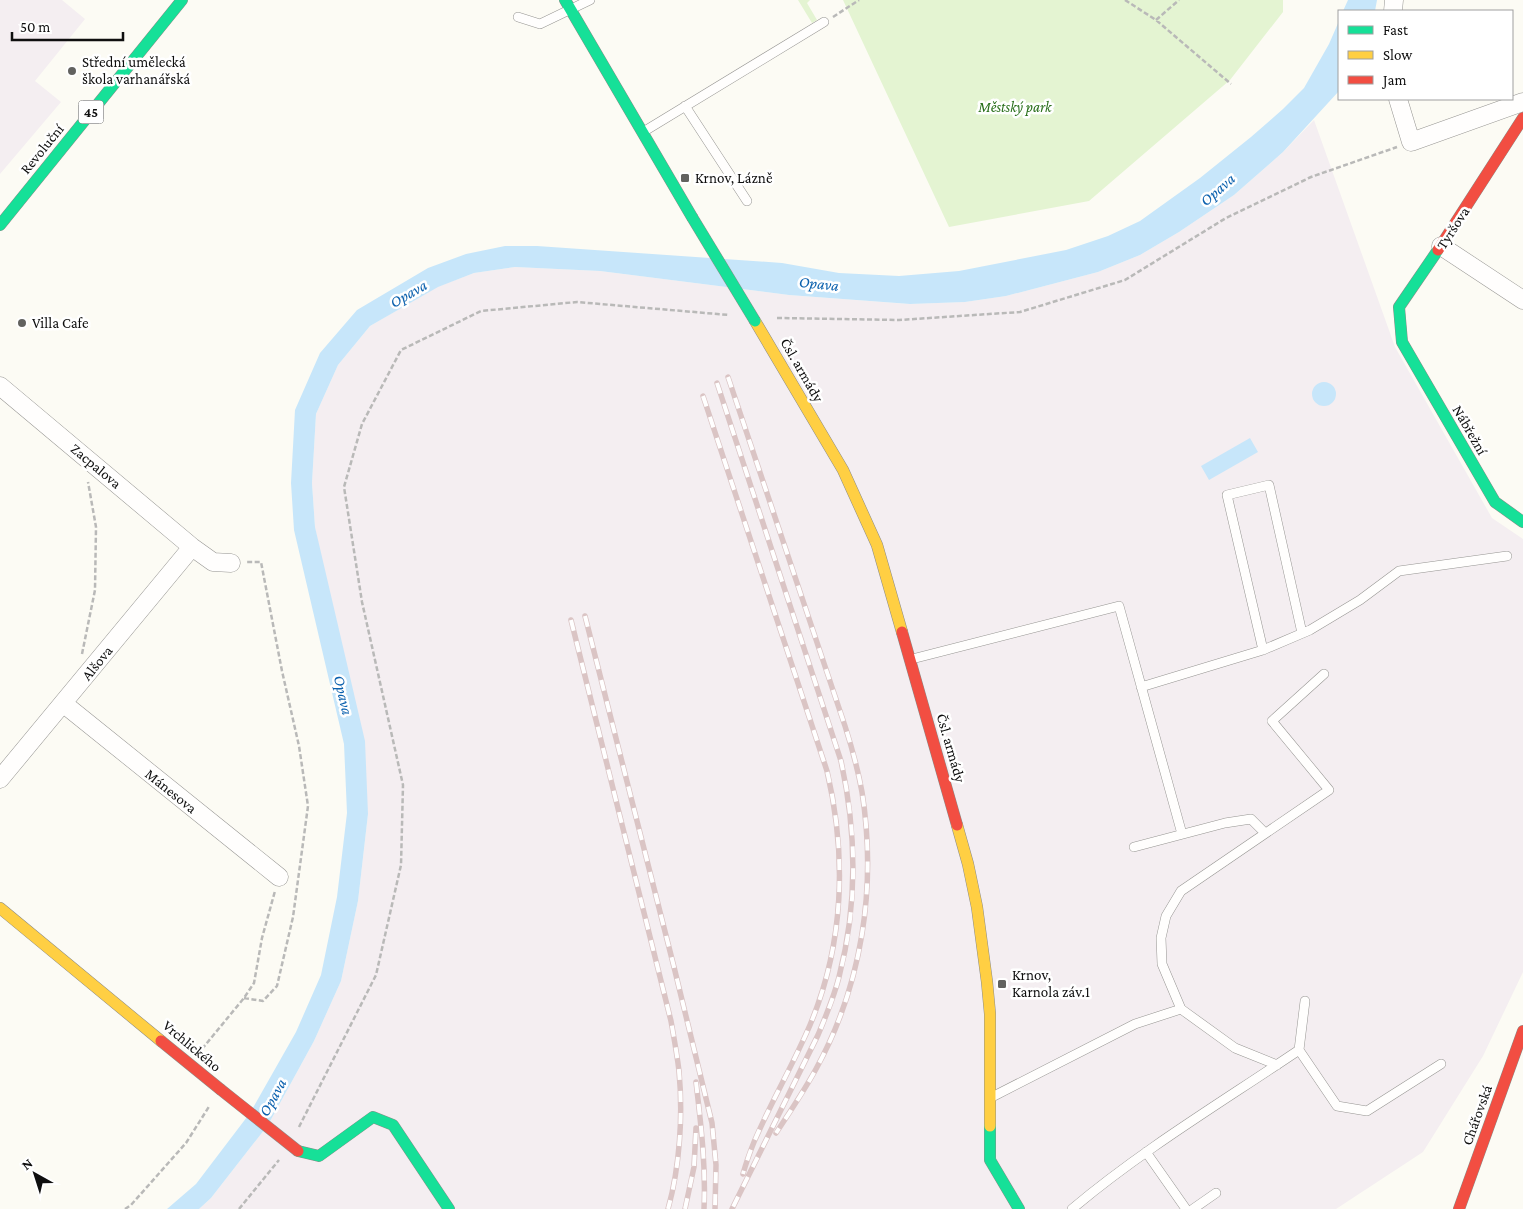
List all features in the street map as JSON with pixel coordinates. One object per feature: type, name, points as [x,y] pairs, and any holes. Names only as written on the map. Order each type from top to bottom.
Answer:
[{"type":"main road","name":"Revoluční","points":[[0,224],[182,0]]},
{"type":"main road","points":[[568,5],[643,132]]},
{"type":"main road","name":"Tyršova","points":[[1402,342],[1399,307],[1442,246],[1523,118]]},
{"type":"main road","name":"Čsl. armády","points":[[643,132],[692,217],[756,320],[847,478],[878,545],[968,864],[977,907],[990,1014],[990,1160],[1019,1209]]},
{"type":"main road","name":"Nábřežní","points":[[1402,342],[1494,502],[1523,522]]},
{"type":"main road","name":"Vrchlického","points":[[0,908],[298,1151],[319,1156],[373,1117],[393,1125],[449,1209]]},
{"type":"main road","name":"Chářovská","points":[[1458,1209],[1523,1031]]},
{"type":"street","points":[[1398,100],[1411,142],[1523,102]]},
{"type":"street","points":[[1442,246],[1523,300]]},
{"type":"street","name":"Zacpalova","points":[[0,386],[192,546],[213,562],[231,563]]},
{"type":"street","name":"Alšova","points":[[0,779],[64,704],[192,546]]},
{"type":"street","name":"Mánesova","points":[[64,704],[279,877]]},
{"type":"lane","points":[[518,17],[540,24],[568,5],[590,0]]},
{"type":"lane","points":[[643,132],[824,22]]},
{"type":"lane","points":[[685,106],[747,201]]},
{"type":"lane","points":[[1263,650],[1227,495],[1269,485],[1302,634]]},
{"type":"lane","points":[[1141,687],[1263,650],[1302,634],[1360,600],[1399,570],[1507,556]]},
{"type":"lane","points":[[910,660],[1119,606],[1182,834]]},
{"type":"lane","points":[[1277,1065],[1235,1048],[1181,1009],[1162,964],[1161,938],[1166,916],[1181,891],[1328,790],[1272,721],[1324,674]]},
{"type":"lane","points":[[1134,846],[1225,823],[1251,819],[1265,833]]},
{"type":"lane","points":[[1304,1001],[1299,1050],[1337,1106],[1367,1111],[1442,1064]]},
{"type":"lane","points":[[990,1099],[1135,1024],[1181,1009]]},
{"type":"lane","points":[[1072,1209],[1146,1152],[1299,1050]]},
{"type":"lane","points":[[1146,1152],[1186,1209]]},
{"type":"lane","points":[[1193,1209],[1216,1193]]},
{"type":"path","points":[[824,22],[859,0]]},
{"type":"path","points":[[1125,0],[1156,20],[1231,84]]},
{"type":"path","points":[[1156,20],[1179,0]]},
{"type":"path","points":[[771,318],[791,320],[899,320],[1020,312],[1125,280],[1226,218],[1311,177],[1411,142]]},
{"type":"path","points":[[295,1133],[376,975],[401,865],[403,785],[362,602],[344,487],[362,424],[401,350],[481,310],[577,302],[732,315]]},
{"type":"path","points":[[82,657],[95,590],[96,526],[83,456]]},
{"type":"path","points":[[231,563],[261,562],[299,746],[308,806],[292,917],[276,986],[263,1001],[244,998]]},
{"type":"path","points":[[189,1064],[244,998],[254,983],[262,938],[279,877]]},
{"type":"path","points":[[125,1209],[131,1205],[186,1143],[220,1089]]},
{"type":"path","points":[[239,1209],[282,1154]]},
{"type":"shaded area","points":[[0,0],[62,0],[85,19],[35,81],[61,102],[0,174]]},
{"type":"shaded area","points":[[1314,120],[1395,347],[1492,518],[1523,539],[1523,972],[1483,1056],[1423,1152],[1336,1209],[199,1209],[211,1198],[268,1125],[314,1041],[341,981],[358,901],[368,814],[315,527],[312,483],[316,414],[338,365],[370,326],[437,287],[474,273],[515,267],[600,271],[789,295],[909,304],[965,302],[1006,296],[1098,272],[1140,255],[1179,232],[1234,195],[1283,152]]},
{"type":"green space","points":[[798,0],[810,0],[807,3],[817,20],[812,23]]},
{"type":"green space","name":"Městský park","points":[[843,0],[1283,0],[1283,12],[1230,80],[1089,201],[949,227]]},
{"type":"water","points":[[1348,0],[1377,0],[1375,10],[1343,10]]},
{"type":"water","name":"Opava","points":[[1338,23],[1338,92],[1283,152],[1234,195],[1179,232],[1140,255],[1098,272],[1006,296],[965,302],[910,304],[789,295],[600,271],[515,267],[474,273],[438,287],[370,326],[338,365],[316,414],[312,483],[315,527],[365,741],[368,814],[358,901],[341,981],[314,1041],[268,1125],[211,1198],[199,1209],[167,1209],[196,1184],[250,1113],[296,1032],[321,975],[337,897],[347,813],[344,744],[294,530],[291,483],[295,410],[320,353],[357,310],[428,268],[466,254],[505,246],[537,246],[782,263],[839,273],[899,276],[959,271],[1066,250],[1108,236],[1140,221],[1200,178],[1251,137],[1304,88],[1329,44]]},
{"type":"water","points":[[1324,382],[1329,383],[1335,389],[1335,399],[1329,405],[1324,406],[1319,405],[1313,399],[1312,394],[1313,389],[1319,383]]},
{"type":"water","points":[[1250,438],[1258,452],[1209,480],[1201,466]]},
{"type":"railway","points":[[728,377],[848,734],[862,792],[866,828],[868,864],[862,935],[845,1004],[832,1037],[816,1069],[776,1133]]},
{"type":"railway","points":[[717,383],[841,761],[850,815],[853,869],[850,923],[839,977],[832,999],[818,1035],[732,1209]]},
{"type":"railway","points":[[703,396],[827,771],[838,835],[839,900],[830,963],[810,1025],[754,1142],[743,1174]]},
{"type":"railway","points":[[585,616],[712,1123],[716,1165],[715,1209]]},
{"type":"railway","points":[[571,620],[671,1021],[679,1071],[680,1123],[678,1158],[668,1209]]},
{"type":"railway","points":[[696,1082],[704,1161],[704,1209]]},
{"type":"railway","points":[[685,1209],[694,1167],[696,1128]]},
{"type":"traffic: fast","points":[[0,225],[182,0]]},
{"type":"traffic: fast","points":[[565,0],[692,217]]},
{"type":"traffic: fast","points":[[692,217],[755,321]]},
{"type":"traffic: fast","points":[[1438,250],[1399,307],[1402,342],[1495,502],[1523,522]]},
{"type":"traffic: fast","points":[[298,1151],[319,1156],[373,1117],[393,1125],[449,1209]]},
{"type":"traffic: fast","points":[[990,1126],[990,1160],[1019,1209]]},
{"type":"traffic: slow","points":[[755,321],[843,470],[877,545],[902,632]]},
{"type":"traffic: slow","points":[[957,825],[977,907],[987,982],[990,1014],[990,1126]]},
{"type":"traffic: slow","points":[[0,908],[161,1041]]},
{"type":"traffic: jam","points":[[1438,250],[1523,118]]},
{"type":"traffic: jam","points":[[902,632],[957,825]]},
{"type":"traffic: jam","points":[[1459,1209],[1523,1031]]},
{"type":"traffic: jam","points":[[161,1041],[220,1089]]},
{"type":"traffic: jam","points":[[220,1089],[298,1151]]},
{"type":"place","name":"Střední umělecká škola varhanářská","points":[[72,71]]},
{"type":"place","name":"Krnov, Lázně","points":[[685,178]]},
{"type":"place","name":"Villa Cafe","points":[[22,323]]},
{"type":"place","name":"Krnov, Karnola záv.1","points":[[1002,984]]}]
